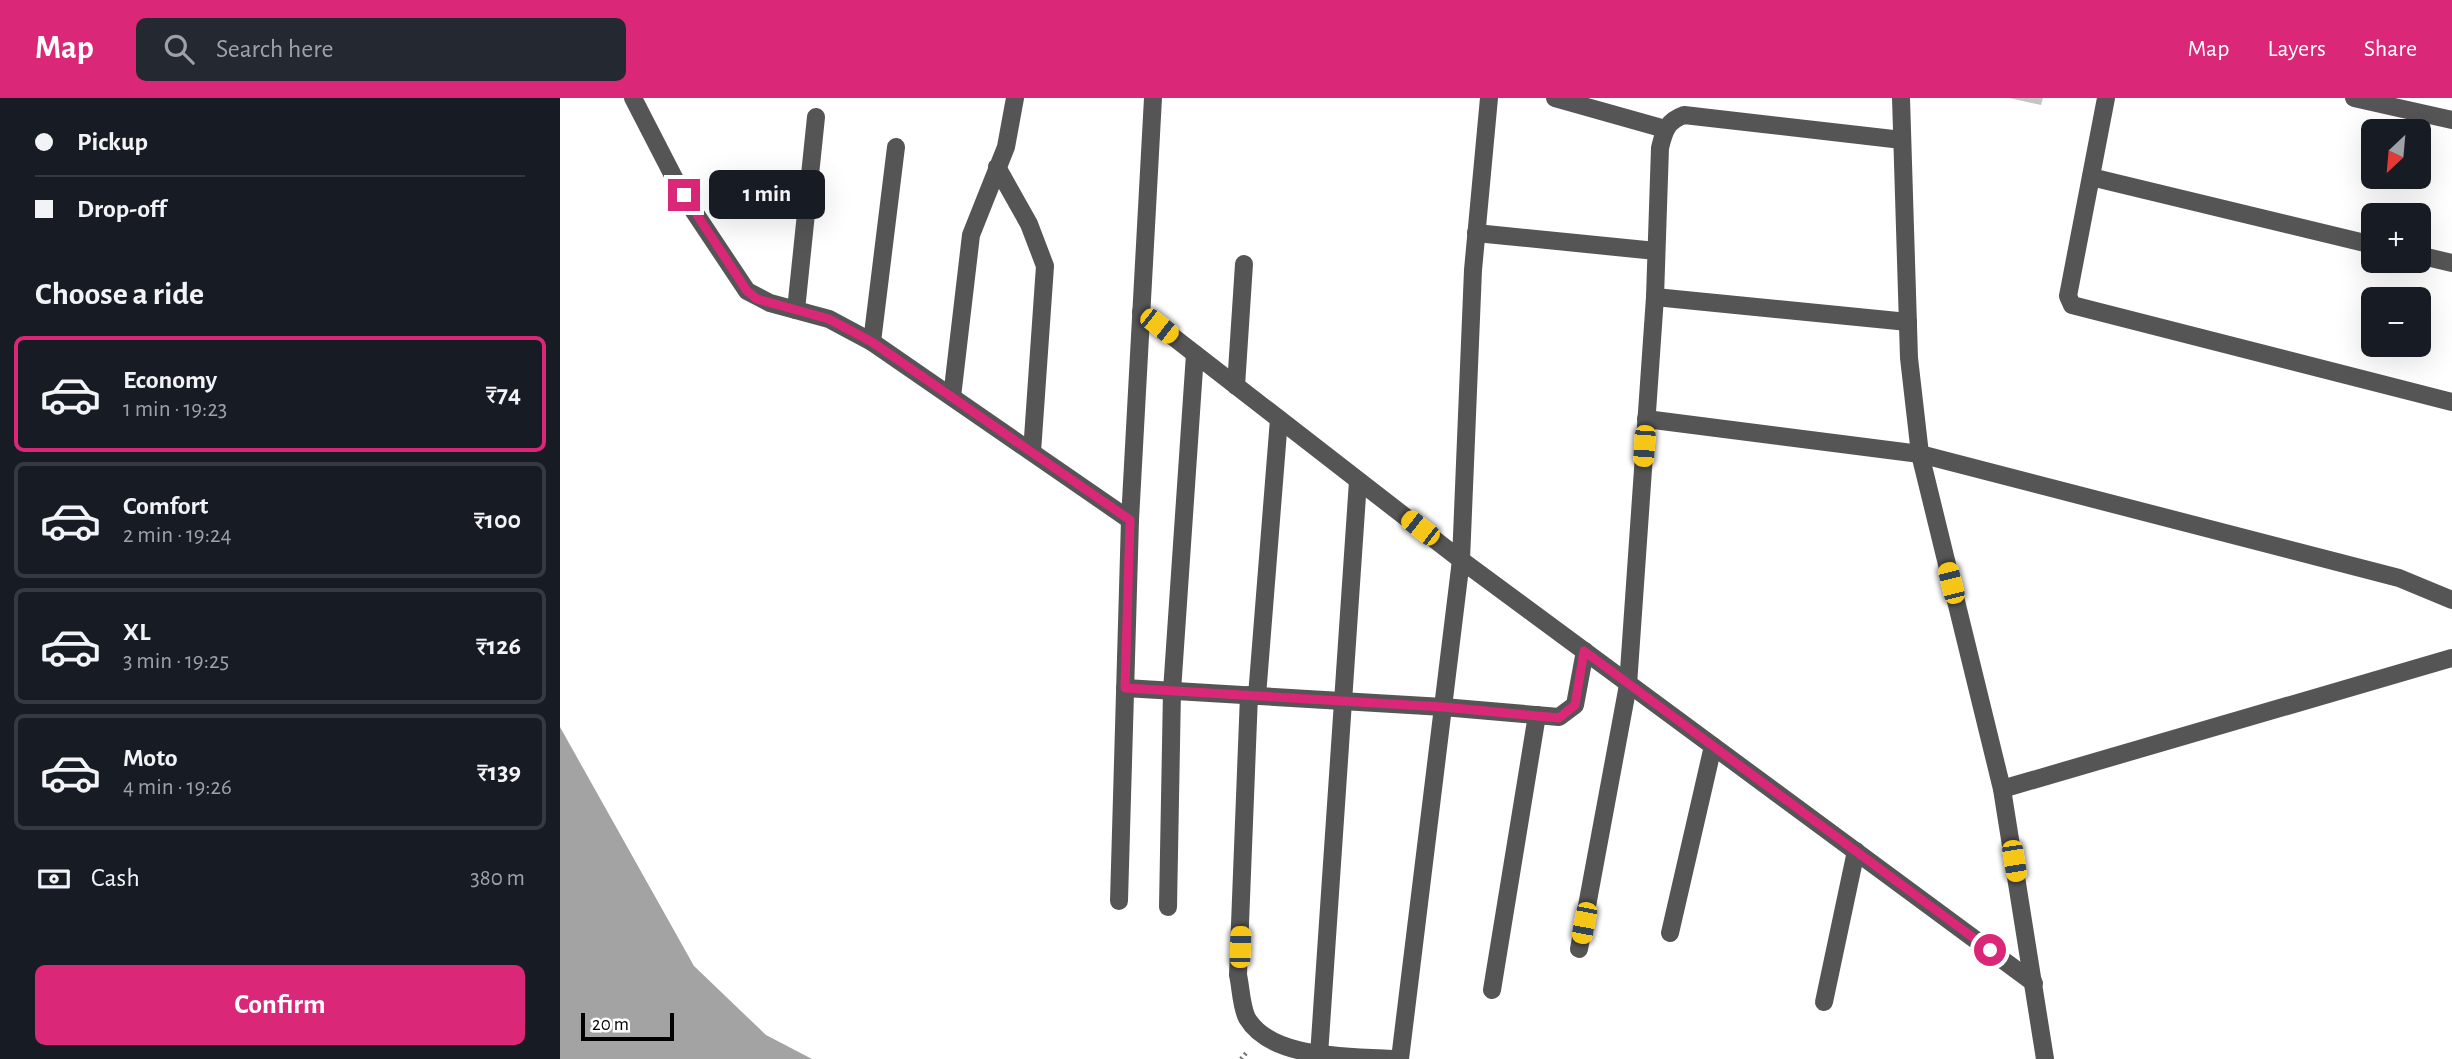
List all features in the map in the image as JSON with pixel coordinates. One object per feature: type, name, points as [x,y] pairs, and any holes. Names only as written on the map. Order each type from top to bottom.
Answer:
[{"type":"street","points":[[633,98],[684,195],[747,291],[757,299],[829,319],[872,342],[1130,520]]},
{"type":"street","points":[[952,397],[971,235],[1006,147],[1015,98]]},
{"type":"street","points":[[1119,901],[1130,520],[1153,98]]},
{"type":"street","points":[[1400,1059],[1461,560],[1476,233],[1489,98]]},
{"type":"street","points":[[1555,98],[1665,129]]},
{"type":"street","points":[[1901,98],[1908,322],[1920,454],[2003,789],[2045,1059]]},
{"type":"street","points":[[2106,98],[2068,296],[2077,308],[2452,402]]},
{"type":"street","points":[[2354,98],[2452,120]]},
{"type":"street","points":[[1579,949],[1628,685],[1655,297],[1660,148],[1665,129],[1672,119],[1684,115],[1902,140]]},
{"type":"street","points":[[796,310],[816,117]]},
{"type":"street","points":[[872,342],[896,147]]},
{"type":"street","points":[[997,167],[1029,224],[1045,266],[1032,452]]},
{"type":"street","points":[[2091,177],[2361,241]]},
{"type":"street","points":[[1476,233],[1656,251]]},
{"type":"street","points":[[2431,259],[2452,264]]},
{"type":"street","points":[[1237,386],[1244,264]]},
{"type":"street","points":[[1655,297],[1908,322]]},
{"type":"street","points":[[1141,312],[1461,560],[2034,983]]},
{"type":"street","points":[[1168,907],[1172,691],[1195,354]]},
{"type":"street","points":[[1279,419],[1253,696],[1238,975],[1245,1016],[1260,1038],[1273,1047],[1319,1055],[1392,1059]]},
{"type":"street","points":[[1646,419],[1920,454],[2399,578],[2452,600]]},
{"type":"street","points":[[1319,1055],[1358,481]]},
{"type":"street","points":[[1125,688],[1443,707],[1559,718],[1575,705],[1584,651]]},
{"type":"street","points":[[2003,789],[2452,658]]},
{"type":"street","points":[[1492,990],[1536,716]]},
{"type":"street","points":[[1670,933],[1713,746]]},
{"type":"street","points":[[1824,1002],[1856,851]]},
{"type":"shaded area","points":[[560,727],[694,966],[766,1035],[812,1059],[560,1059]]},
{"type":"building","points":[[2009,98],[2043,98],[2041,105]]},
{"type":"route","points":[[684,195],[747,291],[757,299],[829,319],[872,342],[1130,520],[1125,688],[1443,707],[1559,718],[1575,705],[1584,651],[1990,950]]}]
